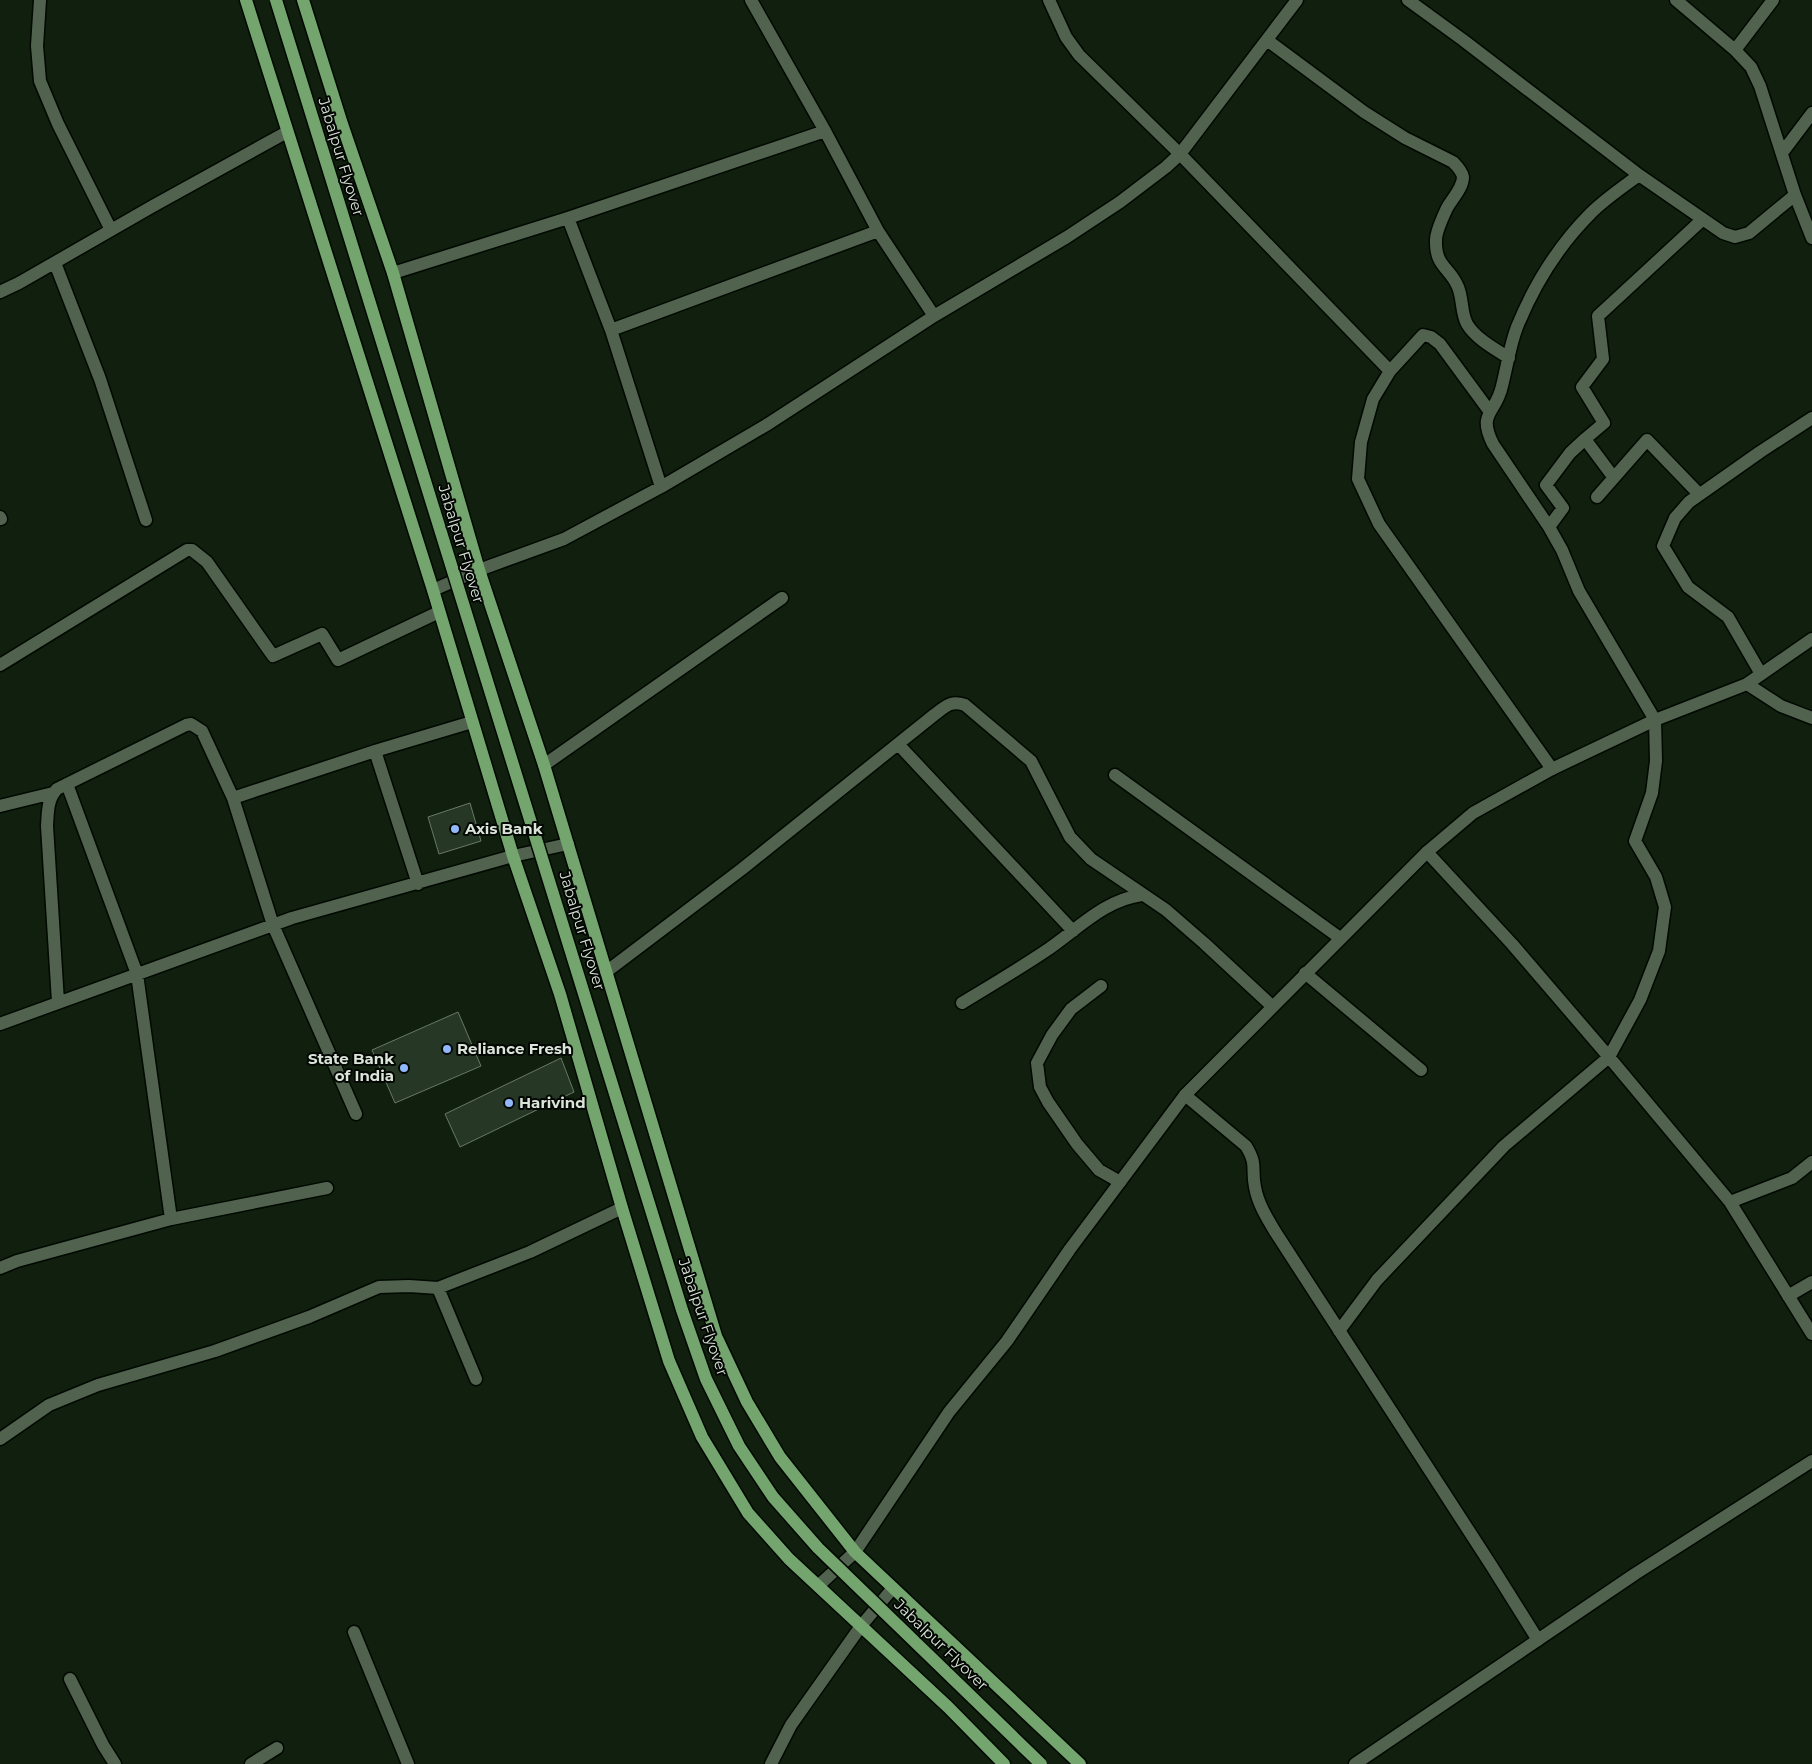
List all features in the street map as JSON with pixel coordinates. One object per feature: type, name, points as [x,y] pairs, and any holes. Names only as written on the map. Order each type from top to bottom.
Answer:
[{"type":"main road","points":[[246,0],[433,590],[513,856],[560,994],[669,1361],[702,1437],[748,1513],[789,1559],[948,1707],[1004,1764]]},
{"type":"main road","name":"Jabalpur Flyover","points":[[276,0],[670,1273],[706,1379],[739,1446],[774,1497],[805,1534],[1041,1764]]},
{"type":"main road","points":[[303,0],[342,124],[393,274],[480,570],[544,765],[716,1336],[747,1402],[780,1457],[855,1552],[1080,1764]]},
{"type":"street","points":[[40,0],[37,46],[40,81],[58,124],[112,230]]},
{"type":"street","points":[[751,0],[825,131],[878,231],[934,316]]},
{"type":"street","points":[[1049,0],[1066,37],[1079,55],[1180,154],[1390,371]]},
{"type":"street","points":[[433,590],[480,570],[564,539],[661,487],[768,424],[934,316],[1112,207],[1166,167],[1180,154],[1297,0]]},
{"type":"street","points":[[1408,0],[1639,175],[1723,233],[1735,237],[1748,233],[1796,195]]},
{"type":"street","points":[[1676,0],[1735,50],[1751,67],[1760,86],[1812,238]]},
{"type":"street","points":[[1735,50],[1773,0]]},
{"type":"street","points":[[1266,40],[1364,112],[1405,138],[1453,162],[1459,168],[1463,176],[1462,184],[1447,208],[1436,238],[1436,254],[1458,288],[1467,324],[1478,336],[1509,358]]},
{"type":"street","points":[[1782,153],[1812,113]]},
{"type":"street","points":[[393,274],[568,218],[825,131]]},
{"type":"street","points":[[0,292],[287,132]]},
{"type":"street","points":[[1339,1331],[1377,1280],[1504,1146],[1610,1057],[1640,1000],[1659,950],[1665,907],[1656,877],[1635,841],[1652,793],[1656,761],[1654,720],[1579,591],[1562,550],[1549,527],[1493,444],[1487,432],[1486,420],[1502,387],[1517,328],[1539,282],[1565,241],[1592,212],[1639,175]]},
{"type":"street","points":[[568,218],[611,330],[661,487]]},
{"type":"street","points":[[1549,527],[1563,508],[1546,485],[1570,453],[1604,423],[1582,388],[1603,359],[1598,316],[1703,219]]},
{"type":"street","points":[[611,330],[878,231]]},
{"type":"street","points":[[54,263],[100,379],[146,520]]},
{"type":"street","points":[[1490,412],[1440,344],[1431,337],[1423,335],[1390,371],[1373,399],[1361,442],[1358,480],[1379,524],[1552,769]]},
{"type":"street","points":[[1761,674],[1728,617],[1688,587],[1663,546],[1675,518],[1689,502],[1812,418]]},
{"type":"street","points":[[1585,439],[1614,478]]},
{"type":"street","points":[[1597,497],[1647,440],[1699,494]]},
{"type":"street","points":[[0,666],[187,550],[192,550],[199,554],[207,562],[273,656],[322,634],[338,660],[439,612]]},
{"type":"street","points":[[544,765],[782,598]]},
{"type":"street","points":[[818,1586],[855,1552],[949,1412],[1007,1341],[1070,1249],[1185,1094],[1427,852],[1474,813],[1552,769],[1654,720],[1746,684],[1812,639]]},
{"type":"street","points":[[1746,684],[1781,706],[1812,718]]},
{"type":"street","points":[[606,972],[742,869],[948,705],[956,702],[966,705],[1031,761],[1070,837],[1091,859],[1166,910],[1272,1006]]},
{"type":"street","points":[[233,798],[375,751],[472,722]]},
{"type":"street","points":[[58,1002],[47,826],[48,802],[57,789],[191,724],[202,732],[233,798],[273,925],[356,1114]]},
{"type":"street","points":[[898,744],[1073,931]]},
{"type":"street","points":[[375,751],[418,884]]},
{"type":"street","points":[[1114,776],[1340,938]]},
{"type":"street","points":[[67,784],[138,974],[171,1219]]},
{"type":"street","points":[[0,806],[53,793]]},
{"type":"street","points":[[0,1024],[292,918],[513,856],[568,844]]},
{"type":"street","points":[[1427,852],[1512,944],[1610,1057],[1730,1202],[1812,1334]]},
{"type":"street","points":[[962,1002],[1044,952],[1096,913],[1128,896],[1142,894]]},
{"type":"street","points":[[1304,973],[1421,1070]]},
{"type":"street","points":[[1101,986],[1071,1009],[1052,1035],[1037,1063],[1040,1087],[1077,1144],[1099,1170],[1120,1182]]},
{"type":"street","points":[[1185,1094],[1246,1146],[1255,1166],[1254,1185],[1260,1206],[1492,1565],[1538,1640]]},
{"type":"street","points":[[1730,1202],[1792,1178],[1812,1162]]},
{"type":"street","points":[[0,1268],[17,1261],[171,1219],[327,1188]]},
{"type":"street","points":[[0,1439],[48,1405],[73,1395],[215,1351],[309,1317],[379,1287],[409,1286],[438,1288],[530,1252],[622,1208]]},
{"type":"street","points":[[1788,1296],[1812,1282]]},
{"type":"street","points":[[438,1288],[476,1379]]},
{"type":"street","points":[[1356,1764],[1635,1574],[1812,1461]]},
{"type":"street","points":[[771,1764],[792,1725],[861,1626],[893,1588]]},
{"type":"street","points":[[354,1632],[408,1764]]},
{"type":"street","points":[[70,1679],[103,1745],[115,1764]]},
{"type":"street","points":[[251,1764],[277,1748]]},
{"type":"building","name":"Axis Bank","points":[[470,803],[481,841],[439,854],[428,817]]},
{"type":"building","points":[[458,1012],[481,1066],[395,1103],[372,1050]]},
{"type":"building","name":"Harivind","points":[[561,1058],[574,1092],[460,1147],[445,1114]]},
{"type":"place","name":"Axis Bank","points":[[455,829]]},
{"type":"place","name":"Reliance Fresh","points":[[447,1049]]},
{"type":"place","name":"State Bank of India","points":[[404,1068]]},
{"type":"place","name":"Harivind","points":[[509,1103]]}]
